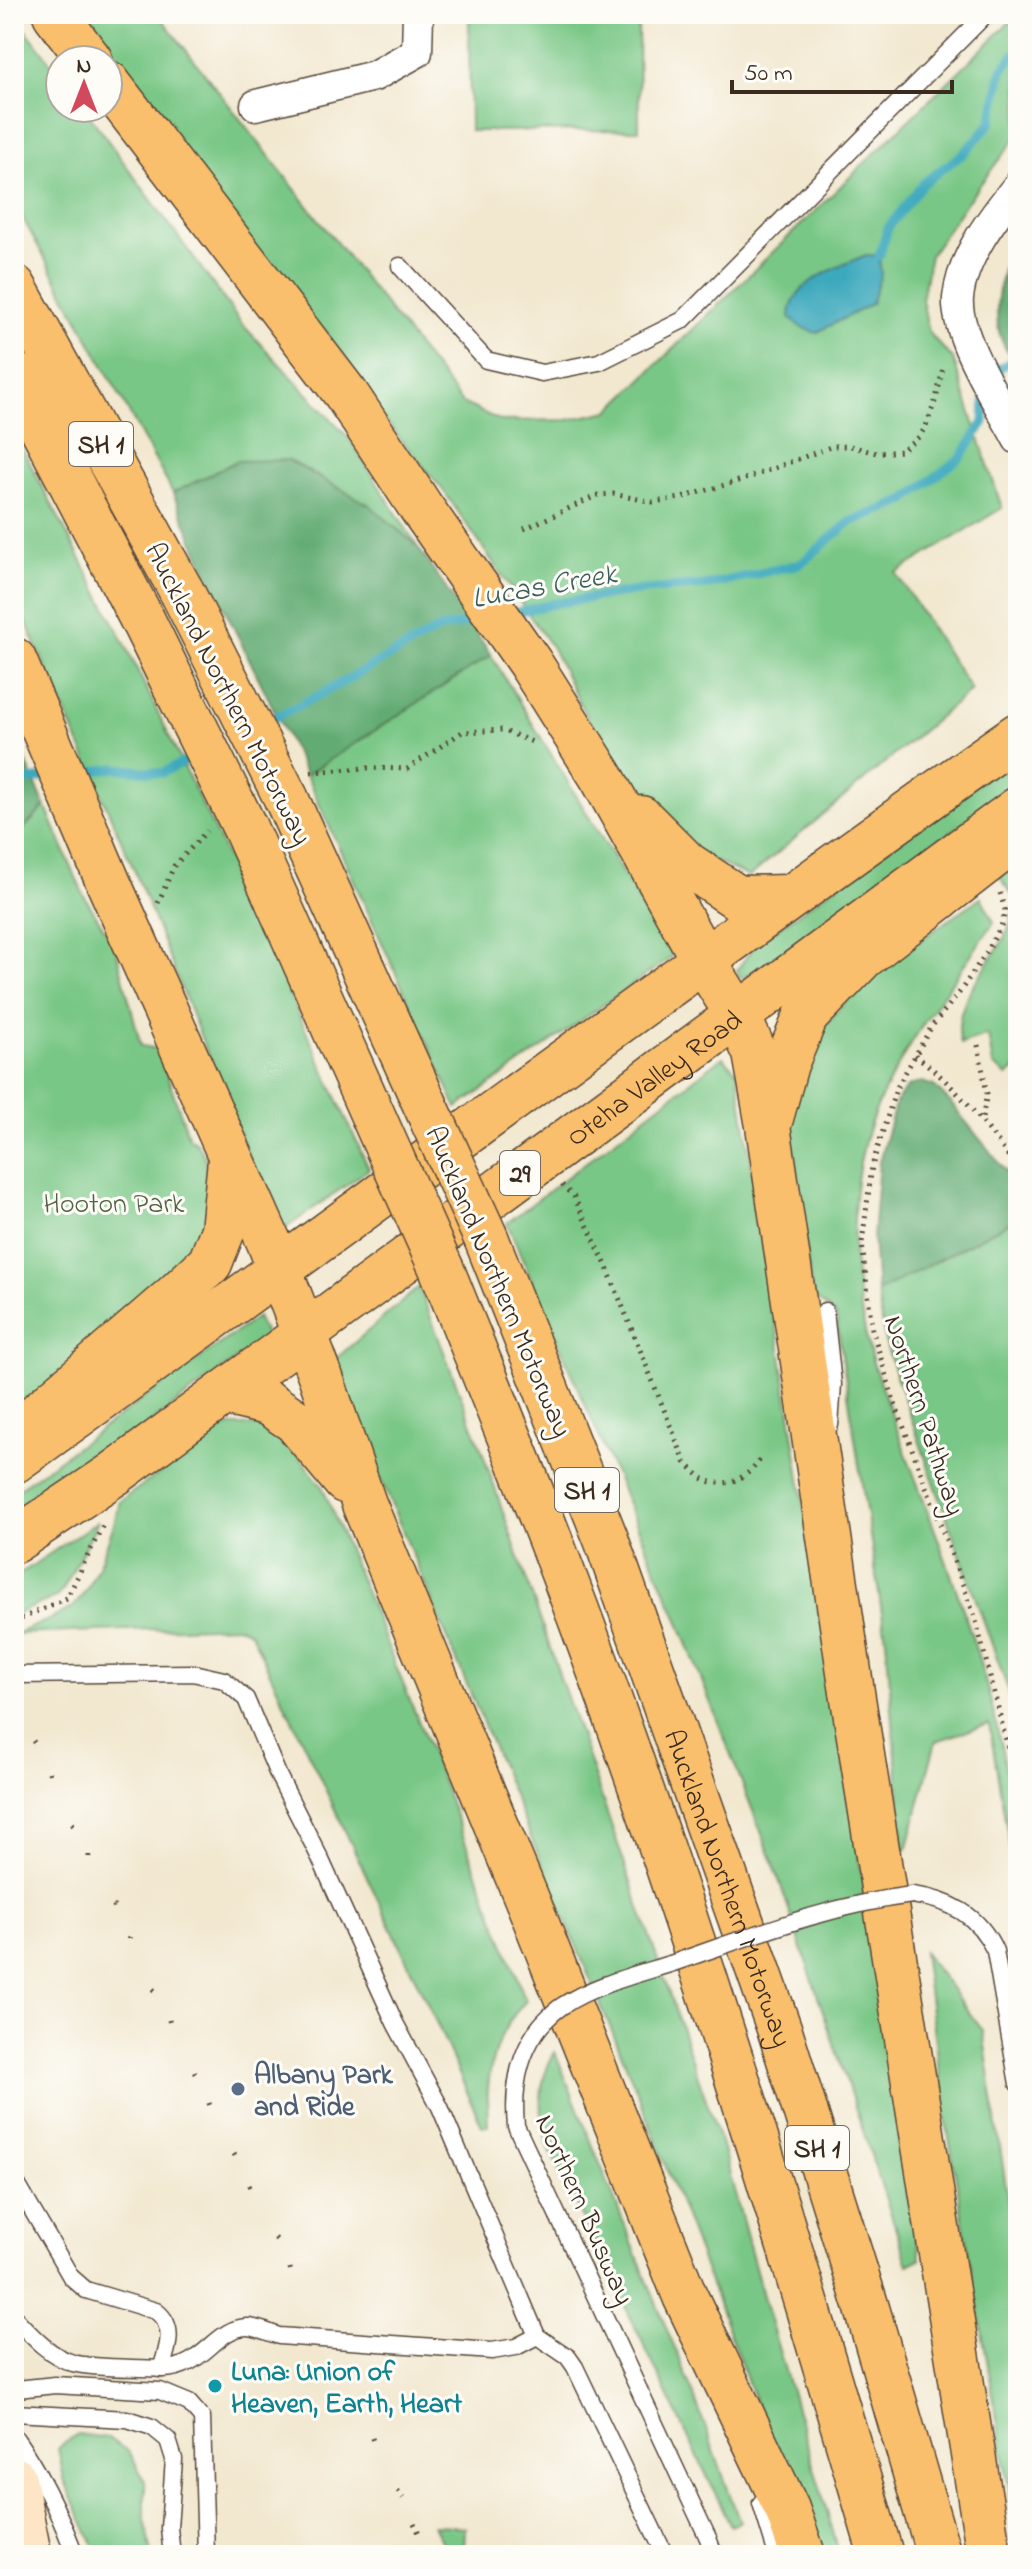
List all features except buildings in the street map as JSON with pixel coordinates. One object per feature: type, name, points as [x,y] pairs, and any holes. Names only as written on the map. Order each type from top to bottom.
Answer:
[{"type":"main road","points":[[55,14],[78,44]]},
{"type":"main road","points":[[124,104],[346,394],[530,663],[603,779],[704,961],[737,1014],[755,1053],[989,2555]]},
{"type":"main road","name":"Auckland Northern Motorway","points":[[14,287],[182,592],[286,798],[486,1238],[606,1539],[776,2019],[866,2305],[939,2555]]},
{"type":"main road","name":"Auckland Northern Motorway","points":[[14,374],[142,619],[245,828],[442,1270],[561,1568],[628,1755],[738,2083],[881,2555]]},
{"type":"main road","points":[[14,660],[280,1271],[364,1504],[539,1928],[685,2296],[787,2509],[803,2555]]},
{"type":"main road","name":"29","points":[[14,1461],[280,1271],[787,897],[1018,735]]},
{"type":"main road","points":[[603,779],[687,864],[738,898],[787,897]]},
{"type":"main road","name":"Oteha Valley Road","points":[[14,1541],[114,1474],[1018,809]]},
{"type":"main road","points":[[768,1126],[786,1064],[806,1016],[863,957],[1018,837]]},
{"type":"main road","points":[[14,1435],[210,1263],[223,1230],[230,1160]]},
{"type":"main road","points":[[225,1393],[268,1403],[295,1421],[364,1504]]},
{"type":"street","points":[[256,105],[374,76],[385,70],[417,52],[418,14]]},
{"type":"street","points":[[1018,186],[998,210],[973,254],[958,299],[961,320],[978,362],[1018,439]]},
{"type":"street","points":[[14,2479],[29,2555]]},
{"type":"lane","points":[[400,266],[486,360],[542,373],[599,362],[683,320],[986,14]]},
{"type":"lane","points":[[825,1311],[833,1384],[825,1505]]},
{"type":"lane","points":[[14,1675],[193,1673],[224,1680],[246,1699],[279,1777],[320,1858],[395,2023],[440,2107],[537,2336],[568,2357],[575,2367],[665,2555]]},
{"type":"lane","name":"Northern Busway","points":[[714,2555],[516,2126],[513,2098],[521,2064],[536,2031],[561,2007],[601,1987],[815,1915],[870,1900],[912,1895],[932,1897],[973,1918],[987,1934],[995,1951],[1018,2084]]},
{"type":"lane","points":[[14,2179],[71,2277],[86,2290],[156,2311],[165,2318],[169,2344],[161,2369]]},
{"type":"lane","points":[[685,2296],[747,2465]]},
{"type":"lane","points":[[14,2317],[57,2355],[73,2363],[161,2369],[186,2366],[220,2338],[249,2327],[279,2336],[492,2351],[516,2347],[537,2336]]},
{"type":"lane","points":[[14,2391],[55,2385],[160,2391],[189,2403],[202,2418],[206,2555]]},
{"type":"lane","points":[[14,2413],[127,2419],[152,2427],[168,2440],[174,2459],[169,2528],[172,2555]]},
{"type":"lane","points":[[14,2436],[33,2462],[51,2497],[75,2555]]},
{"type":"lane","points":[[758,2493],[777,2555]]},
{"type":"path","points":[[524,529],[598,495],[613,494],[653,502],[681,498],[748,478],[826,447],[850,446],[886,453],[902,451],[920,436],[926,426],[936,399],[944,355]]},
{"type":"path","name":"Northern Pathway","points":[[981,866],[1001,894],[1005,910],[1003,922],[988,950],[932,1026],[896,1089],[872,1166],[862,1243],[872,1329],[894,1401],[975,1617],[1018,1787]]},
{"type":"path","points":[[978,1045],[987,1094],[981,1119]]},
{"type":"path","points":[[915,1055],[936,1070],[981,1119],[1018,1169]]},
{"type":"path","points":[[587,1224],[685,1462],[704,1479],[720,1482],[739,1480],[750,1474],[760,1460]]},
{"type":"path","points":[[14,1622],[67,1598],[106,1516]]},
{"type":"path","points":[[398,2491],[403,2498]]},
{"type":"path","points":[[414,2523],[419,2533]]},
{"type":"green space","points":[[14,14],[44,54],[44,124],[96,124],[242,324],[348,437],[417,546],[368,504],[237,461],[173,493],[14,202]]},
{"type":"green space","points":[[71,14],[158,14],[462,403],[501,421],[567,420],[609,411],[1018,14],[1018,135],[930,255],[922,300],[929,333],[953,359],[1002,508],[896,573],[971,690],[749,877],[691,850],[639,792],[591,726],[552,648],[443,490],[369,401],[124,83],[124,44],[94,44]]},
{"type":"green space","points":[[469,14],[638,14],[639,130],[470,131]]},
{"type":"green space","points":[[1018,236],[1018,367],[1000,333],[997,305],[1002,274]]},
{"type":"green space","points":[[14,433],[120,634],[222,846],[369,1169],[279,1233],[135,872],[14,594]]},
{"type":"green space","points":[[288,460],[368,504],[417,546],[491,655],[306,775],[208,575],[173,493],[237,461]]},
{"type":"green space","points":[[491,655],[673,956],[457,1108],[306,775]]},
{"type":"green space","points":[[14,734],[45,806],[14,839]]},
{"type":"green space","points":[[1018,754],[1018,783],[758,973],[740,978],[737,970],[755,945]]},
{"type":"green space","name":"Hooton Park","points":[[45,806],[83,894],[115,946],[141,1046],[158,1049],[189,1138],[204,1157],[210,1203],[208,1247],[14,1426],[14,839]]},
{"type":"green space","points":[[1018,862],[1018,1067],[1007,1076],[993,1065],[988,1035],[961,1044],[959,1029],[966,999],[1009,927],[1016,900],[1000,877]]},
{"type":"green space","points":[[981,897],[994,922],[906,1052],[881,1098],[869,1129],[855,1195],[855,1264],[873,1363],[968,1624],[988,1691],[1004,1758],[1014,1826],[1018,1896],[989,1724],[936,1741],[908,1846],[904,1851],[886,1639],[836,1316],[812,1295],[791,1130],[793,1095],[799,1070],[817,1036],[836,1012],[906,950]]},
{"type":"green space","points":[[723,1057],[737,1072],[897,2103],[920,2259],[908,2265],[773,1862],[678,1620],[507,1223]]},
{"type":"green space","points":[[922,1082],[934,1086],[949,1101],[1018,1186],[1018,1218],[877,1292],[873,1237],[879,1162],[896,1102],[907,1087]]},
{"type":"green space","points":[[1018,1218],[1018,1738],[1009,1692],[894,1370],[885,1341],[877,1292]]},
{"type":"green space","points":[[419,1287],[481,1448],[722,2146],[840,2555],[814,2555],[637,2091],[332,1362]]},
{"type":"green space","points":[[257,1317],[266,1337],[14,1524],[14,1492]]},
{"type":"green space","points":[[227,1426],[259,1426],[291,1447],[322,1486],[429,1747],[526,2001],[505,2029],[493,2059],[489,2075],[488,2126],[482,2126],[439,2028],[251,1633],[238,1626],[15,1634],[58,1615],[80,1599],[102,1558],[120,1501]]},
{"type":"green space","points":[[98,1521],[63,1590],[56,1597],[14,1615],[14,1578]]},
{"type":"green space","points":[[923,1952],[983,2031],[1018,2269],[1018,2541],[944,2109]]},
{"type":"green space","points":[[555,2052],[695,2399],[740,2522],[731,2526],[548,2146],[541,2098],[545,2075]]},
{"type":"green space","points":[[78,2434],[107,2438],[129,2452],[145,2481],[145,2519],[152,2555],[98,2555],[64,2479],[58,2448]]},
{"type":"green space","points":[[433,2525],[465,2527],[464,2549],[475,2550],[474,2555],[448,2555]]},
{"type":"water","points":[[866,255],[879,256],[881,274],[871,304],[816,333],[799,326],[790,317],[792,304],[807,285],[830,270]]},
{"type":"waterway","points":[[879,256],[888,228],[923,183],[964,153],[991,123],[1002,70],[1018,50]]},
{"type":"waterway","name":"Lucas Creek","points":[[993,382],[999,369],[1018,356]]},
{"type":"waterway","name":"Lucas Creek","points":[[512,613],[644,590],[708,585],[800,564],[850,522],[904,501],[961,457],[984,422],[985,399]]},
{"type":"waterway","name":"Lucas Creek","points":[[262,724],[439,629],[486,619]]},
{"type":"waterway","name":"Lucas Creek","points":[[74,774],[115,768],[162,773],[198,755]]},
{"type":"waterway","name":"Lucas Creek","points":[[14,782],[51,777]]},
{"type":"place","name":"Albany Park and Ride","points":[[238,2089]]},
{"type":"place","name":"Luna: Union of Heaven, Earth, Heart","points":[[215,2386]]}]
